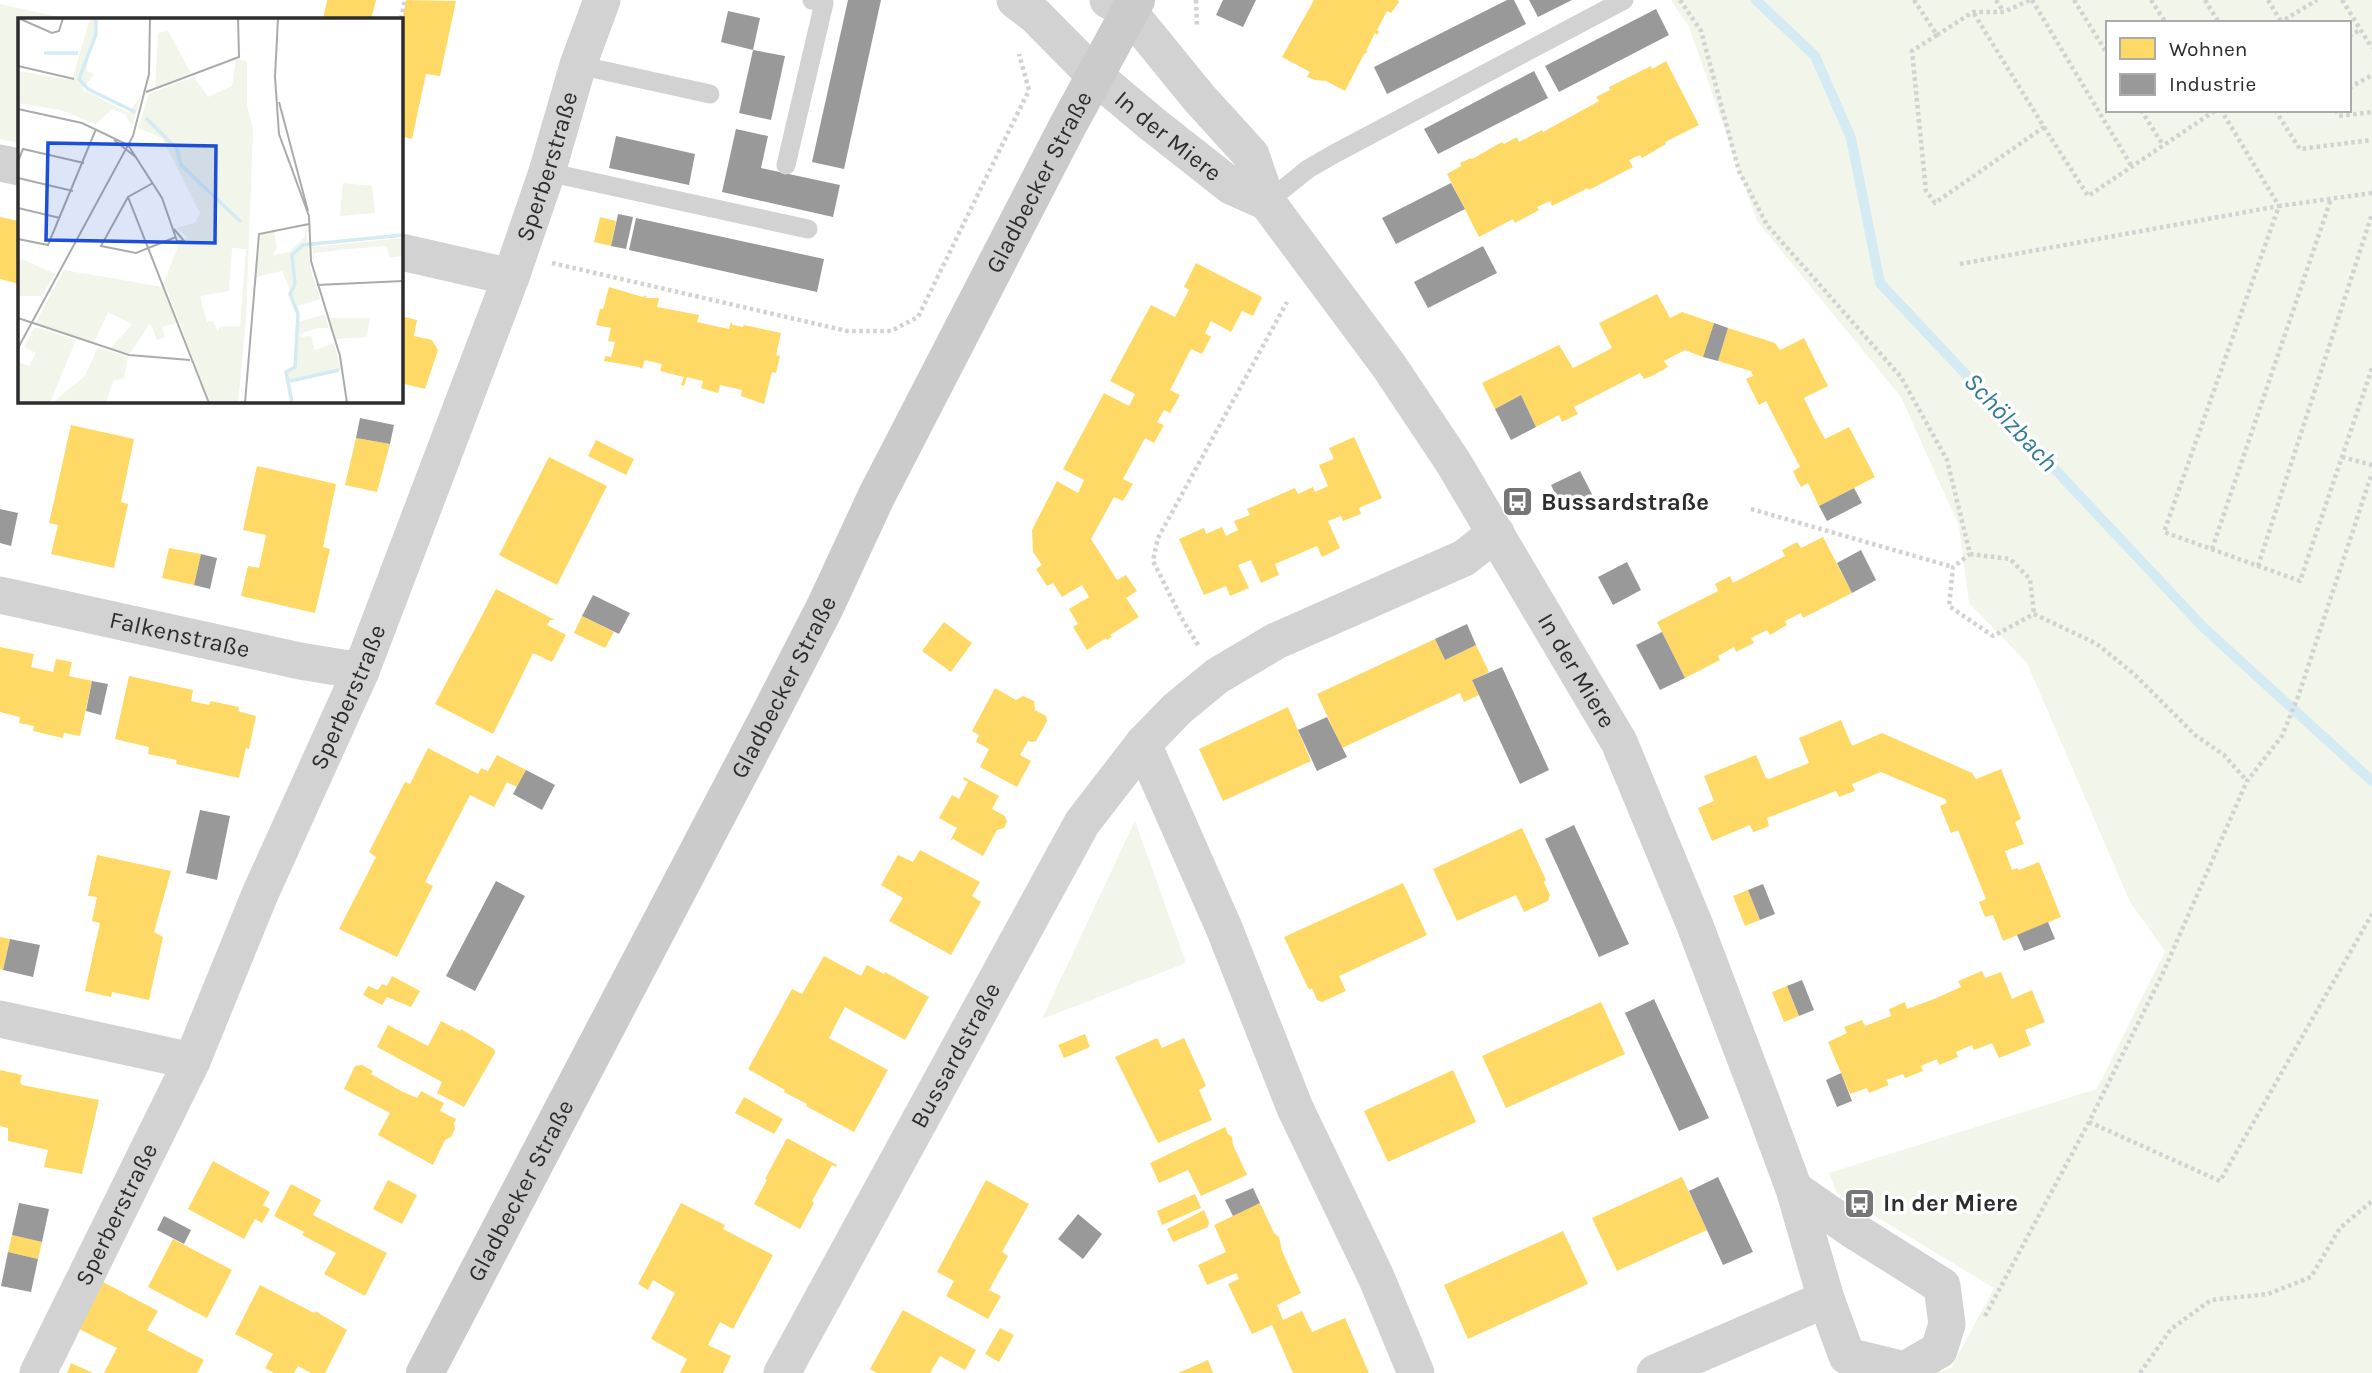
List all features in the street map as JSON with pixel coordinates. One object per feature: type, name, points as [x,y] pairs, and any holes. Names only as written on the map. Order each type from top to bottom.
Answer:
[{"type":"main road","name":"Gladbecker Straße","points":[[425,1373],[825,607],[876,497],[1094,75],[1124,4]]},
{"type":"street","name":"Sperberstraße","points":[[38,1373],[192,1061],[260,894],[361,671],[514,266],[547,172],[578,65],[602,0]]},
{"type":"street","name":"In der Miere","points":[[1015,0],[1036,16],[1094,75],[1231,186],[1267,202]]},
{"type":"street","name":"In der Miere","points":[[1124,4],[1200,99],[1251,155],[1267,202],[1389,366],[1453,462],[1619,743],[1694,923],[1794,1189],[1848,1365],[1905,1370],[1939,1350],[1947,1324],[1942,1286],[1794,1189]]},
{"type":"street","points":[[0,163],[18,167]]},
{"type":"street","points":[[402,253],[514,266]]},
{"type":"street","name":"Bussardstraße","points":[[782,1373],[1082,822],[1143,744],[1177,709],[1217,676],[1276,641],[1464,558],[1496,533]]},
{"type":"street","name":"Falkenstraße","points":[[0,595],[300,661],[361,671]]},
{"type":"street","points":[[1143,744],[1224,928],[1295,1108],[1376,1277],[1416,1373]]},
{"type":"street","points":[[0,1019],[192,1061]]},
{"type":"street","points":[[1655,1373],[1826,1299]]},
{"type":"lane","points":[[786,165],[824,3],[813,0]]},
{"type":"lane","points":[[1267,202],[1308,169],[1624,0]]},
{"type":"lane","points":[[578,65],[710,94]]},
{"type":"lane","points":[[547,172],[808,229]]},
{"type":"path","points":[[401,18],[405,0]]},
{"type":"path","points":[[1196,0],[1197,27]]},
{"type":"path","points":[[1680,0],[1702,31],[1738,171],[1767,225],[1901,377],[1947,460],[1970,554]]},
{"type":"path","points":[[1914,0],[1937,35]]},
{"type":"path","points":[[1996,0],[2004,12]]},
{"type":"path","points":[[2044,127],[1935,203],[1926,191],[1912,51],[1973,12],[2004,12],[2031,0],[2132,167]]},
{"type":"path","points":[[2074,0],[2106,52]]},
{"type":"path","points":[[2151,0],[2165,21]]},
{"type":"path","points":[[2205,0],[2218,21]]},
{"type":"path","points":[[2268,0],[2280,21]]},
{"type":"path","points":[[2283,21],[2317,0]]},
{"type":"path","points":[[2342,0],[2372,48]]},
{"type":"path","points":[[1973,12],[2088,196],[2216,112]]},
{"type":"path","points":[[2351,35],[2360,30]]},
{"type":"path","points":[[2351,87],[2372,75]]},
{"type":"path","points":[[514,266],[572,269],[848,331],[891,331],[918,317],[1029,90]]},
{"type":"path","points":[[2142,112],[2163,145]]},
{"type":"path","points":[[2220,112],[2280,206]]},
{"type":"path","points":[[2276,112],[2300,149],[2372,140]]},
{"type":"path","points":[[2337,112],[2339,116],[2372,112]]},
{"type":"path","points":[[1961,264],[2280,206],[2372,193]]},
{"type":"path","points":[[2212,550],[2331,199]]},
{"type":"path","points":[[2280,206],[2164,532],[2300,581],[2372,368]]},
{"type":"path","points":[[2258,566],[2372,214]]},
{"type":"path","points":[[1217,676],[1181,617],[1153,561],[1158,538],[1287,302]]},
{"type":"path","points":[[2342,457],[2372,465]]},
{"type":"path","points":[[1984,1317],[2089,1122],[2162,975],[2247,781],[2282,736],[2298,697],[2372,473]]},
{"type":"path","points":[[1751,509],[1953,567]]},
{"type":"path","points":[[1970,554],[2010,559],[2030,579],[2034,614],[1993,636],[1949,606],[1953,567],[1970,554]]},
{"type":"path","points":[[2034,614],[2097,644],[2134,674],[2195,735],[2224,755],[2247,781]]},
{"type":"path","points":[[2089,1122],[2220,1181],[2372,914]]},
{"type":"path","points":[[2140,1373],[2171,1329],[2211,1300],[2268,1294],[2311,1277],[2340,1228],[2372,1201]]},
{"type":"shaded area","points":[[1671,0],[2372,0],[2372,1373],[1935,1373],[1951,1368],[1994,1288],[1837,1193],[1829,1173],[2097,1089],[2165,951],[2130,902],[2027,663],[1969,603],[1959,526],[1901,397],[1757,221],[1689,27]]},
{"type":"shaded area","points":[[0,4],[64,18],[18,18],[18,143],[0,139]]},
{"type":"shaded area","points":[[1135,821],[1186,963],[1042,1019]]},
{"type":"building: Wohnen","points":[[327,0],[376,0],[371,18],[323,18]]},
{"type":"building: Wohnen","points":[[406,0],[456,1],[440,76],[426,74],[412,139],[402,136],[402,22]]},
{"type":"building: Wohnen","points":[[1314,0],[1399,2],[1391,13],[1387,11],[1377,30],[1379,32],[1377,35],[1375,33],[1366,51],[1368,52],[1364,54],[1345,91],[1326,81],[1307,77],[1310,72],[1282,57]]},
{"type":"building: Wohnen","points":[[1666,61],[1699,125],[1665,142],[1666,144],[1642,158],[1640,155],[1629,160],[1633,167],[1589,190],[1588,188],[1552,206],[1550,201],[1515,223],[1513,219],[1479,237],[1447,174],[1461,166],[1460,163],[1502,142],[1504,144],[1517,137],[1519,142],[1542,130],[1543,132],[1599,101],[1596,97],[1610,90],[1609,87]]},
{"type":"building: Wohnen","points":[[0,217],[18,221],[18,284],[0,279]]},
{"type":"building: Wohnen","points":[[600,217],[616,221],[611,246],[594,242]]},
{"type":"building: Wohnen","points":[[1196,263],[1262,297],[1253,316],[1242,311],[1231,332],[1211,321],[1205,333],[1211,337],[1202,354],[1191,349],[1170,390],[1180,395],[1170,413],[1164,410],[1157,422],[1164,425],[1154,443],[1145,438],[1123,479],[1133,484],[1123,501],[1114,497],[1091,539],[1117,580],[1126,575],[1137,591],[1126,598],[1139,617],[1110,635],[1112,637],[1087,650],[1073,627],[1078,624],[1069,609],[1089,597],[1082,585],[1062,597],[1053,583],[1047,586],[1036,569],[1042,565],[1033,552],[1032,530],[1057,481],[1078,493],[1084,480],[1063,469],[1104,393],[1129,406],[1135,394],[1110,381],[1151,305],[1175,317],[1189,290],[1184,287]]},
{"type":"building: Wohnen","points":[[609,287],[643,297],[646,295],[646,298],[659,298],[657,307],[699,315],[697,322],[729,329],[731,322],[733,325],[781,333],[776,355],[780,356],[776,373],[772,372],[764,404],[741,396],[742,390],[720,385],[718,393],[701,388],[703,381],[687,377],[684,386],[681,385],[684,377],[660,371],[662,364],[645,360],[642,369],[604,361],[605,356],[611,357],[615,342],[608,341],[611,328],[596,325]]},
{"type":"building: Wohnen","points":[[1657,294],[1670,318],[1682,312],[1714,323],[1703,357],[1685,350],[1664,361],[1668,367],[1652,376],[1644,379],[1640,373],[1574,407],[1578,414],[1562,422],[1559,415],[1536,427],[1521,395],[1495,409],[1482,383],[1559,345],[1573,368],[1591,359],[1612,348],[1599,323]]},
{"type":"building: Wohnen","points":[[402,316],[417,320],[414,336],[432,340],[438,350],[425,389],[402,383]]},
{"type":"building: Wohnen","points":[[1728,328],[1775,343],[1780,350],[1804,338],[1828,386],[1804,398],[1814,419],[1825,439],[1849,427],[1875,477],[1819,506],[1808,483],[1801,487],[1797,480],[1793,471],[1800,467],[1766,401],[1759,405],[1746,379],[1753,376],[1751,371],[1718,361]]},
{"type":"building: Wohnen","points":[[71,425],[134,439],[121,502],[128,504],[114,568],[51,554],[58,525],[49,523]]},
{"type":"building: Wohnen","points":[[1354,437],[1382,498],[1359,508],[1361,514],[1343,521],[1341,516],[1328,521],[1340,548],[1322,557],[1317,546],[1275,564],[1279,575],[1261,583],[1251,560],[1238,565],[1249,588],[1230,596],[1226,586],[1204,595],[1179,539],[1204,528],[1206,534],[1222,527],[1226,536],[1238,530],[1234,521],[1250,515],[1247,509],[1295,488],[1298,494],[1313,487],[1315,492],[1328,486],[1319,465],[1334,459],[1329,448]]},
{"type":"building: Wohnen","points":[[356,438],[390,444],[377,492],[345,485]]},
{"type":"building: Wohnen","points":[[596,440],[634,459],[626,475],[588,456]]},
{"type":"building: Wohnen","points":[[549,457],[607,486],[557,585],[499,555]]},
{"type":"building: Wohnen","points":[[257,466],[336,484],[323,547],[330,549],[315,613],[241,596],[248,566],[259,568],[266,535],[243,530]]},
{"type":"building: Wohnen","points":[[1823,537],[1852,593],[1803,618],[1801,613],[1785,621],[1787,625],[1770,635],[1767,630],[1751,638],[1754,643],[1736,652],[1734,647],[1718,656],[1720,660],[1685,678],[1657,622],[1718,591],[1715,584],[1730,576],[1733,583],[1785,556],[1782,550],[1797,542],[1801,548]]},
{"type":"building: Wohnen","points":[[169,548],[201,554],[194,585],[162,578]]},
{"type":"building: Wohnen","points":[[496,589],[555,620],[550,620],[547,625],[566,635],[552,662],[533,653],[493,734],[435,704]]},
{"type":"building: Wohnen","points":[[582,616],[614,632],[605,648],[574,633]]},
{"type":"building: Wohnen","points":[[944,622],[972,643],[951,672],[922,651]]},
{"type":"building: Wohnen","points":[[1435,639],[1445,660],[1476,645],[1489,672],[1472,680],[1479,695],[1464,702],[1460,693],[1342,748],[1317,694]]},
{"type":"building: Wohnen","points":[[0,647],[34,654],[31,667],[53,672],[56,659],[72,662],[69,676],[92,681],[80,736],[64,733],[63,738],[33,731],[34,726],[19,723],[20,717],[0,712]]},
{"type":"building: Wohnen","points":[[129,676],[193,690],[191,701],[209,705],[211,701],[239,707],[238,711],[256,716],[239,778],[176,764],[177,760],[148,754],[149,747],[115,739]]},
{"type":"building: Wohnen","points":[[995,688],[1016,700],[1023,696],[1034,701],[1035,710],[1046,716],[1047,721],[1036,741],[1028,741],[1020,755],[1031,761],[1017,787],[980,767],[989,749],[976,742],[979,735],[972,731]]},
{"type":"building: Wohnen","points":[[1288,707],[1311,761],[1223,801],[1199,749]]},
{"type":"building: Wohnen","points":[[1841,720],[1852,746],[1882,733],[1972,773],[1976,779],[2001,769],[2021,819],[2015,822],[2024,844],[2005,851],[2012,870],[2039,862],[2061,917],[2003,941],[1993,915],[1985,917],[1979,902],[1986,899],[1958,830],[1951,833],[1940,806],[1947,803],[1945,799],[1881,772],[1852,784],[1855,791],[1839,797],[1836,791],[1767,818],[1769,826],[1762,829],[1753,832],[1750,825],[1712,841],[1698,808],[1714,801],[1704,776],[1756,755],[1766,778],[1769,779],[1809,763],[1799,738]]},
{"type":"building: Wohnen","points":[[428,748],[478,774],[481,768],[488,771],[497,755],[526,770],[517,787],[507,782],[494,807],[470,795],[425,882],[433,886],[397,957],[339,929],[376,857],[369,852],[405,782],[410,784]]},
{"type":"building: Wohnen","points":[[964,777],[999,796],[992,809],[1005,816],[1007,822],[1004,828],[997,830],[983,856],[953,839],[950,841],[957,828],[939,818],[952,795],[959,799],[968,782]]},
{"type":"building: Wohnen","points":[[1522,828],[1546,880],[1544,882],[1550,895],[1548,901],[1524,912],[1516,895],[1457,921],[1433,869]]},
{"type":"building: Wohnen","points":[[920,850],[980,882],[972,896],[981,902],[951,955],[889,921],[903,898],[881,885],[898,855],[913,862]]},
{"type":"building: Wohnen","points":[[97,855],[171,871],[154,932],[163,937],[149,1000],[112,992],[111,997],[85,991],[100,923],[92,921],[97,897],[88,896]]},
{"type":"building: Wohnen","points":[[1403,883],[1427,935],[1339,976],[1346,991],[1322,1002],[1317,1000],[1312,988],[1309,990],[1284,937]]},
{"type":"building: Wohnen","points":[[1748,890],[1760,920],[1745,926],[1733,896]]},
{"type":"building: Wohnen","points":[[0,937],[10,939],[3,970],[0,969]]},
{"type":"building: Wohnen","points":[[824,956],[861,976],[867,965],[884,974],[885,972],[929,997],[905,1040],[845,1007],[829,1038],[888,1070],[854,1132],[806,1106],[807,1104],[748,1069],[792,989],[802,994]]},
{"type":"building: Wohnen","points":[[1982,971],[1985,978],[2001,972],[2012,999],[2032,990],[2045,1022],[2025,1030],[2031,1045],[1999,1058],[1992,1043],[1974,1050],[1972,1045],[1956,1052],[1958,1057],[1939,1065],[1937,1059],[1921,1066],[1923,1071],[1905,1078],[1903,1074],[1886,1080],[1889,1085],[1869,1093],[1867,1088],[1850,1094],[1828,1042],[1847,1033],[1844,1027],[1862,1020],[1865,1026],[1891,1016],[1889,1009],[1905,1002],[1907,1009],[1934,999],[1961,987],[1958,981]]},
{"type":"building: Wohnen","points":[[392,976],[420,991],[411,1007],[387,997],[382,1005],[363,995],[368,986],[378,990],[382,984],[387,986]]},
{"type":"building: Wohnen","points":[[1787,986],[1799,1016],[1784,1022],[1772,992]]},
{"type":"building: Wohnen","points":[[1601,1002],[1625,1054],[1506,1108],[1482,1056]]},
{"type":"building: Wohnen","points":[[441,1021],[460,1031],[461,1029],[494,1049],[495,1053],[464,1107],[437,1093],[442,1082],[377,1047],[388,1025],[428,1046]]},
{"type":"building: Wohnen","points":[[1085,1034],[1090,1047],[1064,1058],[1058,1045]]},
{"type":"building: Wohnen","points":[[1157,1038],[1162,1048],[1184,1038],[1206,1086],[1199,1090],[1212,1120],[1158,1143],[1115,1057]]},
{"type":"building: Wohnen","points":[[362,1065],[373,1071],[371,1074],[401,1091],[417,1098],[421,1091],[444,1103],[440,1111],[456,1119],[451,1137],[445,1140],[433,1165],[378,1135],[390,1113],[344,1089],[355,1066]]},
{"type":"building: Wohnen","points":[[0,1070],[22,1075],[22,1085],[99,1100],[82,1174],[44,1167],[48,1150],[8,1141],[8,1128],[0,1126]]},
{"type":"building: Wohnen","points":[[1453,1070],[1476,1122],[1388,1162],[1364,1111]]},
{"type":"building: Wohnen","points":[[744,1097],[783,1119],[774,1134],[735,1113]]},
{"type":"building: Wohnen","points":[[1225,1127],[1232,1137],[1247,1175],[1201,1196],[1188,1170],[1159,1183],[1150,1163]]},
{"type":"building: Wohnen","points":[[787,1138],[837,1165],[832,1165],[800,1229],[754,1204]]},
{"type":"building: Wohnen","points":[[213,1161],[270,1192],[263,1205],[270,1209],[262,1223],[255,1219],[244,1239],[188,1209]]},
{"type":"building: Wohnen","points":[[1682,1177],[1707,1230],[1617,1271],[1592,1218]]},
{"type":"building: Wohnen","points":[[388,1180],[417,1195],[402,1224],[373,1209]]},
{"type":"building: Wohnen","points":[[986,1180],[1029,1204],[1002,1252],[1008,1256],[989,1290],[1001,1296],[988,1319],[946,1296],[954,1281],[937,1272]]},
{"type":"building: Wohnen","points":[[291,1184],[321,1200],[313,1215],[387,1253],[365,1296],[324,1274],[336,1253],[274,1216]]},
{"type":"building: Wohnen","points":[[1195,1194],[1201,1208],[1162,1225],[1157,1211]]},
{"type":"building: Wohnen","points":[[681,1203],[725,1225],[723,1229],[773,1255],[733,1329],[720,1322],[708,1345],[731,1356],[723,1373],[680,1373],[687,1359],[651,1339],[675,1293],[653,1280],[648,1290],[638,1284]]},
{"type":"building: Wohnen","points":[[1260,1203],[1274,1233],[1279,1237],[1282,1251],[1301,1293],[1277,1305],[1283,1320],[1302,1311],[1312,1332],[1345,1318],[1369,1373],[1293,1373],[1272,1325],[1252,1334],[1228,1284],[1239,1279],[1236,1273],[1207,1285],[1198,1265],[1226,1252],[1214,1225]]},
{"type":"building: Wohnen","points":[[1204,1210],[1209,1222],[1208,1227],[1173,1242],[1167,1229]]},
{"type":"building: Wohnen","points":[[1563,1231],[1588,1284],[1468,1339],[1444,1285]]},
{"type":"building: Wohnen","points":[[12,1235],[42,1242],[38,1259],[8,1252]]},
{"type":"building: Wohnen","points":[[173,1239],[232,1270],[207,1318],[148,1287]]},
{"type":"building: Wohnen","points":[[103,1282],[158,1311],[147,1330],[204,1360],[197,1373],[104,1373],[117,1348],[79,1329]]},
{"type":"building: Wohnen","points":[[260,1285],[314,1313],[315,1311],[347,1330],[325,1373],[311,1373],[298,1366],[294,1373],[274,1373],[265,1368],[273,1354],[235,1334]]},
{"type":"building: Wohnen","points":[[903,1310],[976,1350],[965,1370],[940,1356],[930,1373],[877,1373],[870,1369]]},
{"type":"building: Wohnen","points":[[1000,1328],[1014,1335],[999,1362],[985,1354]]},
{"type":"building: Wohnen","points":[[1208,1360],[1213,1373],[1178,1373]]},
{"type":"building: Wohnen","points":[[71,1363],[93,1373],[67,1373]]},
{"type":"building: Industrie","points":[[848,0],[881,0],[844,169],[812,162]]},
{"type":"building: Industrie","points":[[1223,0],[1256,0],[1243,27],[1216,15]]},
{"type":"building: Industrie","points":[[1507,0],[1514,0],[1526,24],[1387,94],[1374,67]]},
{"type":"building: Industrie","points":[[1529,0],[1572,0],[1538,17]]},
{"type":"building: Industrie","points":[[1656,9],[1669,35],[1559,92],[1545,66]]},
{"type":"building: Industrie","points":[[728,11],[760,18],[753,50],[721,42]]},
{"type":"building: Industrie","points":[[753,50],[785,56],[771,120],[739,113]]},
{"type":"building: Industrie","points":[[1534,71],[1548,98],[1438,154],[1424,129]]},
{"type":"building: Industrie","points":[[736,129],[768,136],[761,168],[840,185],[833,217],[722,192]]},
{"type":"building: Industrie","points":[[616,136],[695,154],[689,185],[609,168]]},
{"type":"building: Industrie","points":[[1451,183],[1465,209],[1396,244],[1382,218]]},
{"type":"building: Industrie","points":[[618,214],[633,217],[626,249],[611,246]]},
{"type":"building: Industrie","points":[[636,218],[824,259],[817,292],[629,250]]},
{"type":"building: Industrie","points":[[1483,246],[1497,273],[1428,308],[1414,282]]},
{"type":"building: Industrie","points":[[1714,323],[1728,328],[1718,361],[1703,357]]},
{"type":"building: Industrie","points":[[1521,395],[1536,427],[1511,440],[1495,409]]},
{"type":"building: Industrie","points":[[360,418],[394,425],[390,444],[356,438]]},
{"type":"building: Industrie","points":[[1580,471],[1594,498],[1565,513],[1551,485]]},
{"type":"building: Industrie","points":[[1854,488],[1862,503],[1827,521],[1819,506]]},
{"type":"building: Industrie","points":[[0,509],[18,513],[11,546],[0,543]]},
{"type":"building: Industrie","points":[[1861,550],[1876,580],[1852,593],[1837,563]]},
{"type":"building: Industrie","points":[[201,554],[217,558],[210,589],[194,585]]},
{"type":"building: Industrie","points":[[1627,562],[1641,590],[1613,605],[1598,577]]},
{"type":"building: Industrie","points":[[593,595],[630,613],[619,634],[582,616]]},
{"type":"building: Industrie","points":[[1467,624],[1476,645],[1445,660],[1435,639]]},
{"type":"building: Industrie","points":[[1662,632],[1685,678],[1660,690],[1636,645]]},
{"type":"building: Industrie","points":[[1502,667],[1549,770],[1520,784],[1472,680]]},
{"type":"building: Industrie","points":[[92,681],[108,684],[101,715],[86,711]]},
{"type":"building: Industrie","points":[[1327,717],[1347,757],[1317,771],[1298,730]]},
{"type":"building: Industrie","points":[[526,770],[555,785],[542,810],[513,794]]},
{"type":"building: Industrie","points":[[200,810],[230,816],[217,880],[186,873]]},
{"type":"building: Industrie","points":[[1574,825],[1629,944],[1599,957],[1545,839]]},
{"type":"building: Industrie","points":[[496,881],[525,896],[475,991],[446,976]]},
{"type":"building: Industrie","points":[[1763,884],[1775,914],[1760,920],[1748,890]]},
{"type":"building: Industrie","points":[[2048,922],[2055,939],[2024,951],[2017,935]]},
{"type":"building: Industrie","points":[[10,939],[40,945],[33,977],[3,970]]},
{"type":"building: Industrie","points":[[1802,980],[1814,1010],[1799,1016],[1787,986]]},
{"type":"building: Industrie","points":[[1654,999],[1709,1118],[1679,1131],[1625,1013]]},
{"type":"building: Industrie","points":[[1841,1073],[1852,1101],[1837,1107],[1826,1080]]},
{"type":"building: Industrie","points":[[1718,1177],[1753,1252],[1723,1265],[1689,1191]]},
{"type":"building: Industrie","points":[[1253,1188],[1260,1203],[1233,1216],[1225,1200]]},
{"type":"building: Industrie","points":[[19,1203],[49,1209],[42,1242],[12,1235]]},
{"type":"building: Industrie","points":[[1078,1214],[1102,1234],[1083,1259],[1058,1239]]},
{"type":"building: Industrie","points":[[164,1216],[191,1230],[184,1244],[157,1230]]},
{"type":"building: Industrie","points":[[8,1252],[38,1259],[31,1292],[1,1286]]},
{"type":"waterway","name":"Schölzbach","points":[[1756,0],[1815,56],[1851,138],[1880,283],[2203,627],[2372,781]]},
{"type":"place","name":"Bussardstraße","points":[[1518,502]]},
{"type":"place","name":"In der Miere","points":[[1860,1203]]}]
